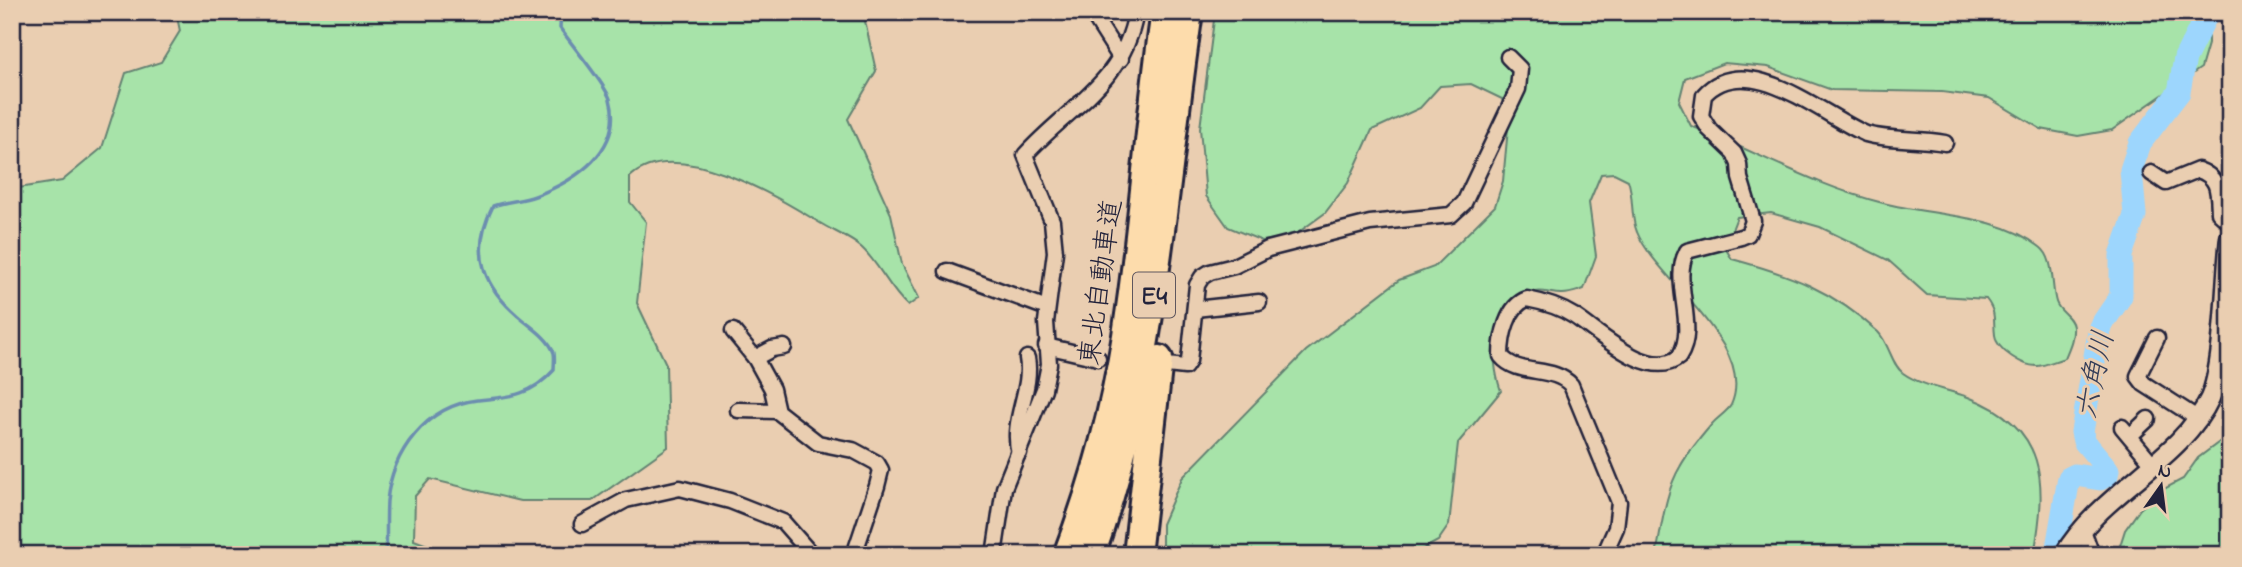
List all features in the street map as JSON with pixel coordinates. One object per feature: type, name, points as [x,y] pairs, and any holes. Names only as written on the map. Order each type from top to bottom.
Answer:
[{"type":"highway","name":"東北自動車道","points":[[1067,555],[1106,431],[1130,310],[1166,12]]},
{"type":"highway","name":"東北自動車道","points":[[1091,555],[1128,433],[1149,329],[1188,21]]},
{"type":"highway","points":[[1137,555],[1164,319],[1188,21]]},
{"type":"highway","points":[[1056,555],[1092,474]]},
{"type":"street","points":[[1091,12],[1121,58]]},
{"type":"street","points":[[994,555],[1004,488],[1047,379],[1047,308],[1055,252],[1052,221],[1025,155],[1087,98],[1121,58],[1129,43],[1136,12]]},
{"type":"street","points":[[1167,365],[1185,367],[1189,361],[1197,285],[1202,277],[1268,249],[1370,223],[1451,215],[1464,203],[1518,89],[1520,69],[1508,57]]},
{"type":"street","points":[[1604,555],[1616,528],[1619,502],[1571,385],[1560,376],[1513,366],[1501,356],[1501,343],[1509,317],[1518,304],[1527,299],[1555,307],[1574,316],[1613,346],[1640,359],[1663,364],[1679,358],[1686,339],[1683,265],[1687,251],[1748,234],[1754,221],[1734,153],[1709,130],[1701,116],[1704,95],[1720,82],[1735,78],[1758,79],[1866,134],[1886,139],[1922,139],[1945,143]]},
{"type":"street","points":[[2151,173],[2166,183],[2198,170],[2209,173],[2218,185],[2219,213],[2230,223]]},
{"type":"street","points":[[2064,555],[2082,527],[2197,418],[2209,400],[2218,366],[2230,238]]},
{"type":"street","points":[[947,271],[1047,308]]},
{"type":"street","points":[[1195,309],[1259,302]]},
{"type":"street","points":[[733,331],[755,358],[772,389],[777,411]]},
{"type":"street","points":[[2157,338],[2138,376],[2144,384],[2197,418]]},
{"type":"street","points":[[1045,346],[1098,358]]},
{"type":"street","points":[[755,358],[772,349],[784,348]]},
{"type":"street","points":[[1019,453],[1014,436],[1030,373],[1027,358]]},
{"type":"street","points":[[738,410],[777,411],[818,443],[853,450],[877,463],[881,470],[854,555]]},
{"type":"street","points":[[2148,419],[2126,432],[2152,463]]},
{"type":"street","points":[[582,524],[625,500],[681,488],[705,493],[783,522],[812,555]]},
{"type":"street","points":[[2082,527],[2092,555]]},
{"type":"green space","points":[[176,12],[863,12],[876,71],[848,119],[891,214],[902,264],[919,298],[908,306],[858,244],[753,186],[699,166],[673,163],[650,166],[630,177],[630,202],[646,222],[637,303],[666,364],[668,447],[592,501],[520,501],[430,479],[415,496],[414,540],[454,555],[12,555],[12,189],[62,181],[102,148],[126,73],[161,62],[180,31]]},
{"type":"green space","points":[[1215,12],[2204,12],[2208,15],[2208,44],[2201,68],[2112,130],[2078,136],[2041,129],[1989,98],[1942,92],[1832,90],[1768,67],[1724,63],[1685,78],[1679,102],[1691,126],[1858,196],[1985,222],[2023,236],[2045,252],[2056,302],[2072,323],[2073,331],[2065,358],[2032,366],[2019,361],[2000,346],[1995,335],[1993,313],[1986,299],[1927,295],[1888,260],[1820,227],[1771,213],[1737,217],[1725,248],[1732,259],[1792,278],[1844,305],[1878,332],[1903,373],[1926,384],[1968,397],[1994,409],[2014,424],[2027,441],[2036,460],[2040,481],[2034,555],[1656,555],[1675,477],[1695,445],[1731,405],[1735,383],[1730,360],[1718,336],[1647,250],[1635,226],[1628,180],[1614,173],[1601,174],[1589,203],[1596,256],[1584,289],[1566,294],[1539,292],[1521,297],[1509,306],[1501,318],[1494,347],[1501,391],[1458,443],[1449,525],[1438,541],[1412,555],[1162,555],[1162,524],[1182,478],[1306,351],[1399,280],[1434,267],[1495,206],[1503,181],[1508,128],[1502,99],[1471,84],[1440,86],[1420,108],[1372,130],[1348,183],[1325,213],[1292,237],[1262,241],[1228,227],[1206,196],[1200,128]]},
{"type":"green space","points":[[2230,434],[2230,555],[2117,555],[2125,530],[2140,509],[2160,491],[2183,479],[2198,458]]},
{"type":"waterway","points":[[386,555],[390,483],[404,449],[415,434],[442,411],[477,400],[519,394],[537,385],[554,370],[554,353],[549,344],[510,309],[490,284],[482,256],[482,240],[493,206],[535,196],[566,182],[593,161],[610,134],[610,99],[560,28],[561,12]]},
{"type":"waterway","name":"六角川","points":[[2060,555],[2057,548],[2069,478],[2075,475],[2100,479],[2107,475],[2108,470],[2084,441],[2082,432],[2100,327],[2121,296],[2121,255],[2135,215],[2131,170],[2140,143],[2179,92],[2185,58],[2208,12]]}]
